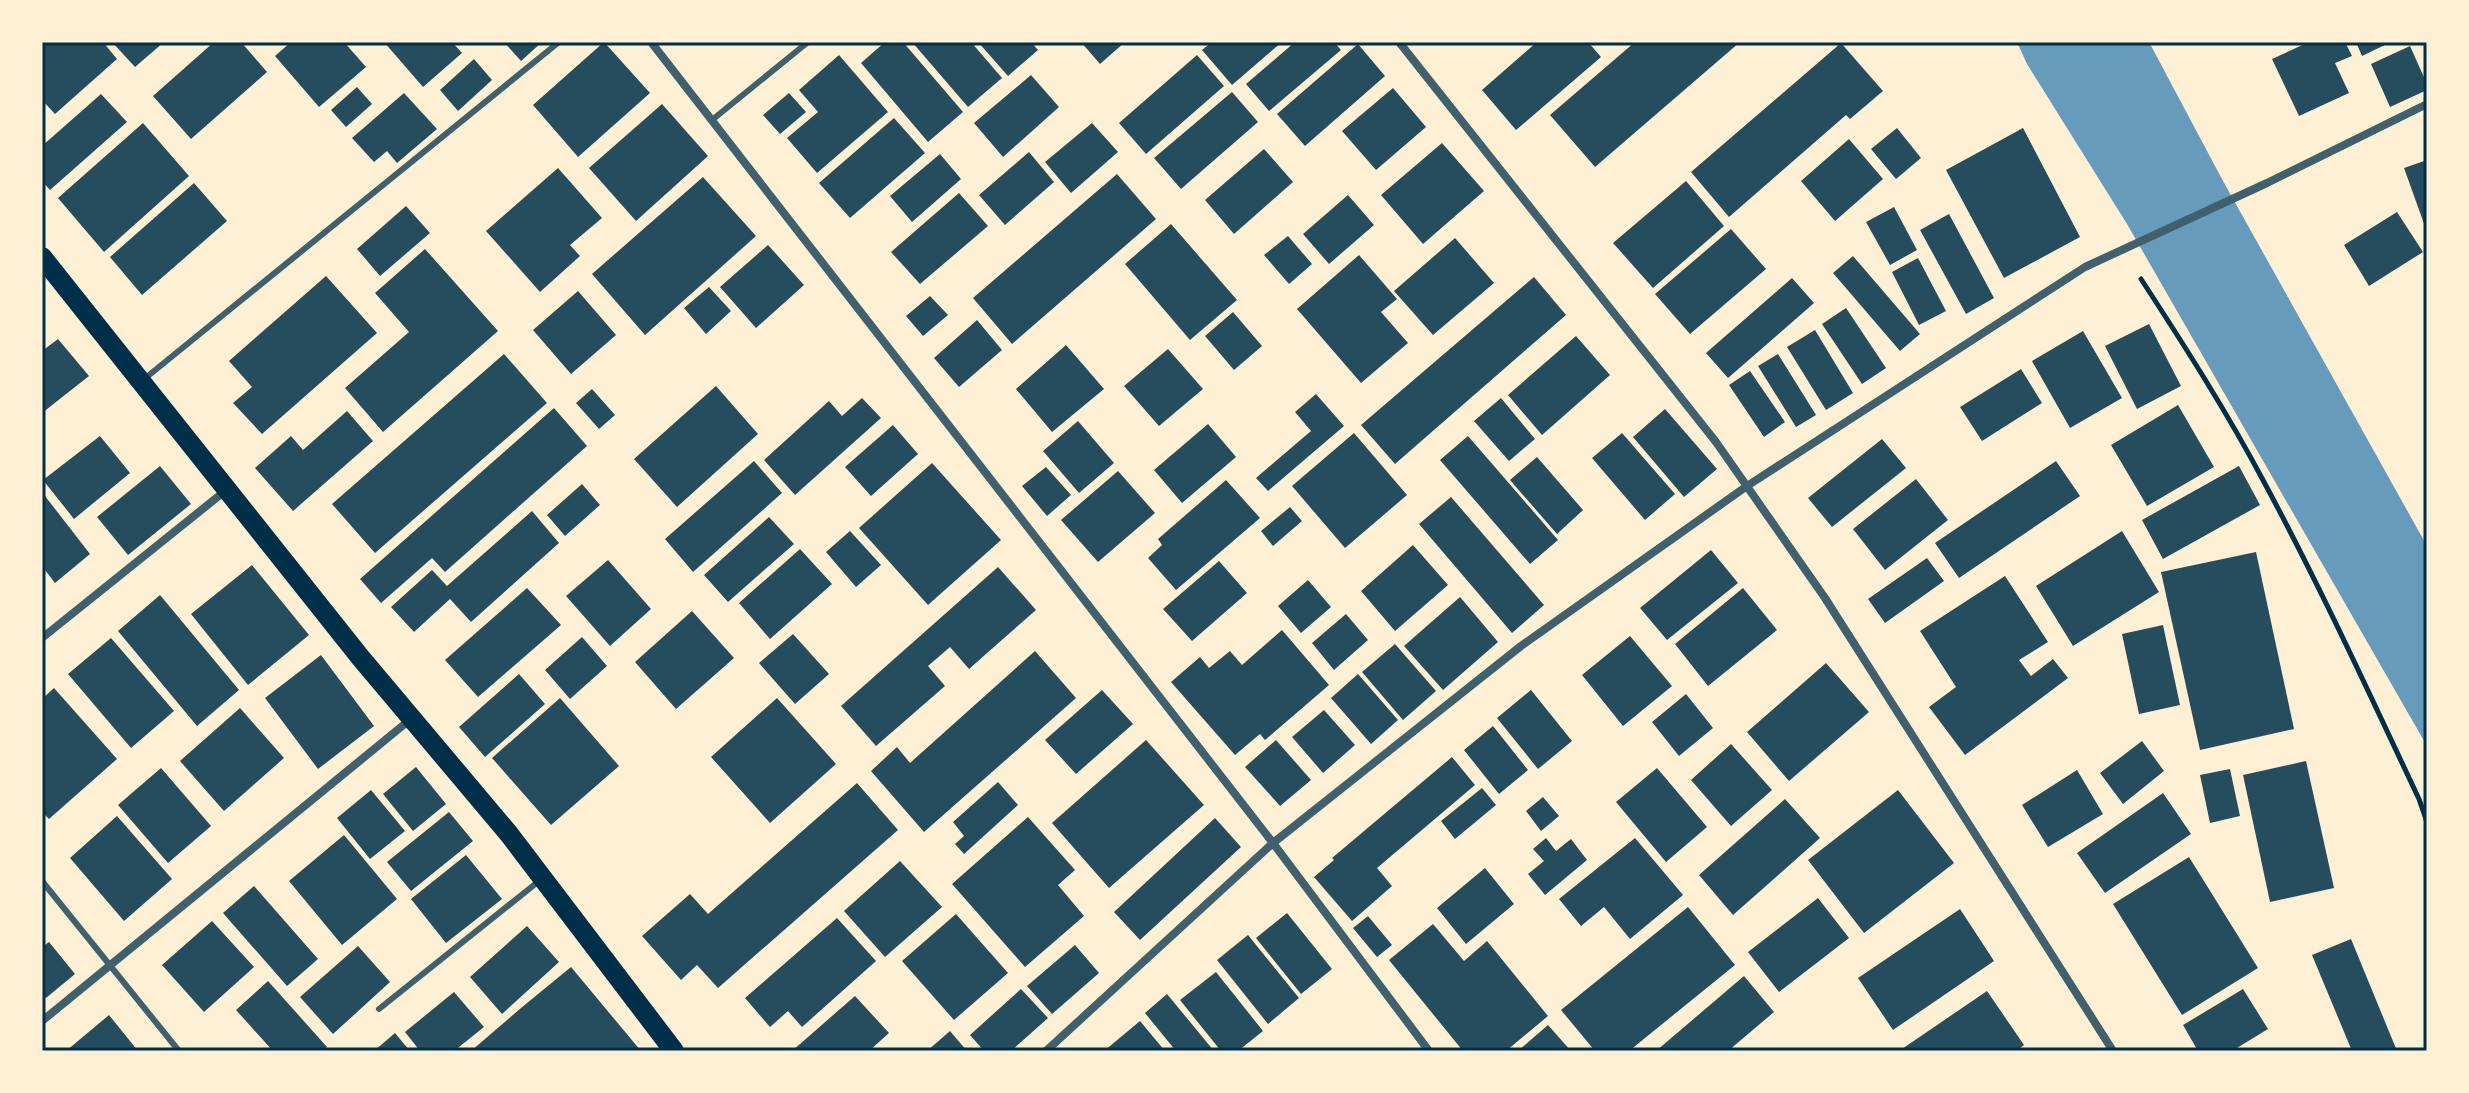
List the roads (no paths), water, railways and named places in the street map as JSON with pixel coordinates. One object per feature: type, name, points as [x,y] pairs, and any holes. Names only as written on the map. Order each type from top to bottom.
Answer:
[{"type":"main road","points":[[42,257],[543,878],[674,1051]]},
{"type":"street","points":[[651,42],[1273,843],[1429,1051]]},
{"type":"street","points":[[1399,42],[1706,429],[1747,486],[1825,598],[2113,1051]]},
{"type":"street","points":[[1046,1051],[1273,843],[1521,646],[1747,486],[2085,267],[2267,183],[2427,104]]},
{"type":"street","points":[[42,638],[227,489]]},
{"type":"street","points":[[42,1021],[412,718]]},
{"type":"lane","points":[[142,381],[559,42]]},
{"type":"lane","points":[[712,120],[808,42]]},
{"type":"lane","points":[[379,1009],[543,878]]},
{"type":"lane","points":[[42,881],[179,1051]]},
{"type":"water","points":[[2017,42],[2149,42],[2427,546],[2427,746],[2127,224],[2027,64]]}]
